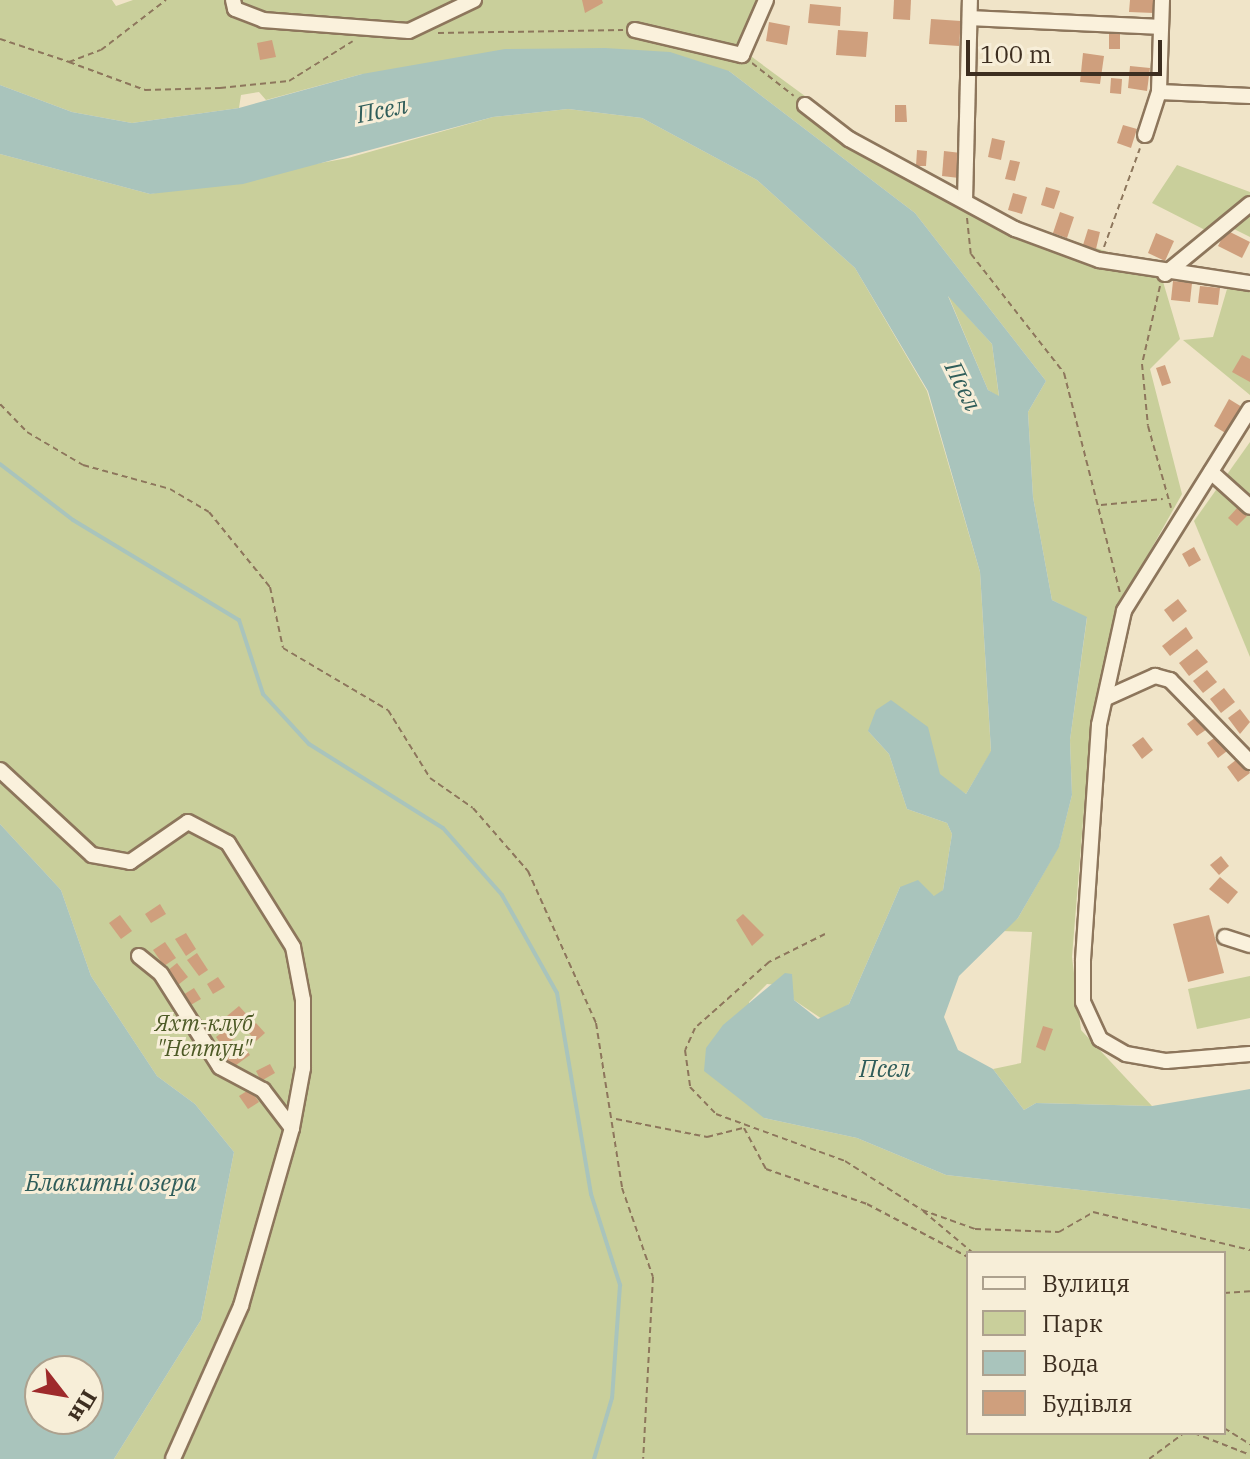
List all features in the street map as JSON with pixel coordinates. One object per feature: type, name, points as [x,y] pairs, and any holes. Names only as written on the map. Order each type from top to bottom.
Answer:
[{"type":"street","points":[[233,0],[235,9],[263,20],[366,31],[409,31],[474,0]]},
{"type":"street","points":[[635,30],[742,55],[766,0]]},
{"type":"street","points":[[965,201],[970,0]]},
{"type":"street","points":[[1145,135],[1159,92],[1162,0]]},
{"type":"street","points":[[970,18],[1161,27]]},
{"type":"street","points":[[1159,92],[1250,96]]},
{"type":"street","points":[[805,105],[849,139],[965,201],[1099,260],[1165,274],[1250,283]]},
{"type":"street","points":[[1165,274],[1250,204]]},
{"type":"street","points":[[1249,412],[1179,518],[1124,611],[1106,698],[1083,1002],[1100,1039],[1126,1054],[1166,1061],[1250,1054]]},
{"type":"street","points":[[1211,472],[1250,507]]},
{"type":"street","points":[[1106,698],[1155,676],[1170,680],[1250,762]]},
{"type":"street","points":[[0,770],[92,855],[130,862],[188,822],[228,843],[293,947],[303,1054],[292,1128],[241,1306],[173,1459]]},
{"type":"street","points":[[1225,937],[1250,945]]},
{"type":"street","points":[[139,956],[161,974],[220,1067],[263,1090],[292,1128]]},
{"type":"path","points":[[69,62],[101,50],[166,0]]},
{"type":"path","points":[[409,31],[635,30]]},
{"type":"path","points":[[0,39],[145,90],[289,81],[366,31]]},
{"type":"path","points":[[742,55],[805,105]]},
{"type":"path","points":[[1099,260],[1145,135]]},
{"type":"path","points":[[965,201],[971,254],[1064,373],[1100,505],[1124,611]]},
{"type":"path","points":[[1165,274],[1142,364],[1163,499],[1179,518]]},
{"type":"path","points":[[0,404],[27,432],[83,465],[170,489],[209,512],[270,587],[283,648],[388,710],[430,778],[473,808],[528,871],[596,1023],[615,1119],[622,1188],[653,1277],[643,1459]]},
{"type":"path","points":[[1100,505],[1163,499]]},
{"type":"path","points":[[825,934],[769,962],[717,1006],[685,1050],[690,1087],[716,1114],[744,1128],[845,1161],[922,1210],[971,1251]]},
{"type":"path","points":[[615,1119],[707,1137],[744,1128]]},
{"type":"path","points":[[744,1128],[766,1169],[867,1204],[966,1256]]},
{"type":"path","points":[[922,1210],[975,1229],[1059,1232],[1093,1212],[1250,1250]]},
{"type":"path","points":[[1226,1293],[1250,1291]]},
{"type":"path","points":[[1226,1429],[1250,1444]]},
{"type":"path","points":[[1149,1459],[1181,1435]]},
{"type":"path","points":[[1199,1435],[1250,1455]]},
{"type":"green space","points":[[0,0],[112,0],[116,6],[133,0],[758,0],[737,46],[858,135],[1001,218],[1159,268],[1180,339],[1150,369],[1182,494],[1117,610],[1090,735],[1072,957],[1081,1030],[1152,1106],[1036,1103],[1024,1110],[993,1069],[1021,1063],[1032,932],[1000,931],[1018,918],[1059,846],[1072,795],[1070,740],[1087,618],[1052,600],[1033,497],[1028,412],[1046,381],[915,213],[729,71],[362,74],[266,100],[259,92],[241,95],[239,108],[132,123],[72,112],[0,85]]},
{"type":"green space","name":"Яхт-клуб \"Нептун\"","points":[[568,109],[642,118],[757,180],[855,268],[927,391],[980,572],[991,752],[966,794],[868,731],[889,754],[907,809],[947,823],[952,834],[943,890],[938,897],[900,887],[849,1004],[825,1021],[794,1000],[789,986],[767,984],[749,1002],[764,1118],[857,1138],[946,1175],[1250,1209],[1250,1459],[114,1459],[201,1320],[234,1152],[195,1104],[157,1076],[91,976],[61,890],[0,824],[0,154],[150,194],[348,158],[493,117]]},
{"type":"green space","points":[[1177,165],[1250,192],[1250,237],[1228,226],[1209,232],[1152,203]]},
{"type":"green space","points":[[1250,288],[1250,395],[1183,340],[1213,337],[1227,289]]},
{"type":"green space","points":[[948,295],[992,344],[999,397],[988,390]]},
{"type":"green space","points":[[1250,442],[1250,657],[1194,521]]},
{"type":"green space","points":[[1250,976],[1250,1018],[1197,1029],[1188,989]]},
{"type":"water","name":"Псел","points":[[605,48],[670,52],[729,71],[915,213],[1046,381],[1028,412],[1033,497],[1052,600],[1087,617],[1070,740],[1072,795],[1059,847],[1018,918],[959,976],[944,1017],[958,1050],[993,1069],[1024,1110],[1036,1103],[1152,1106],[1250,1089],[1250,1209],[946,1175],[857,1138],[764,1118],[704,1071],[706,1048],[723,1025],[785,973],[792,974],[794,1000],[818,1019],[849,1004],[900,887],[918,880],[934,896],[943,890],[952,834],[947,823],[907,809],[889,754],[868,731],[876,710],[891,700],[928,727],[940,774],[966,794],[991,751],[980,572],[928,391],[855,268],[757,180],[642,118],[568,109],[493,117],[243,184],[150,194],[0,154],[0,85],[72,112],[132,123],[239,108],[362,74],[505,49]],"holes":[[[948,296],[992,344],[999,396],[988,390]]]},
{"type":"water","name":"Блакитні озера","points":[[0,824],[61,890],[91,976],[157,1076],[195,1104],[234,1152],[201,1320],[114,1459],[0,1459]]},
{"type":"building","points":[[582,0],[602,0],[603,3],[585,13]]},
{"type":"building","points":[[894,0],[911,0],[910,20],[893,19]]},
{"type":"building","points":[[1130,0],[1154,0],[1154,13],[1129,12]]},
{"type":"building","points":[[810,4],[841,7],[840,26],[808,23]]},
{"type":"building","points":[[931,19],[961,21],[959,46],[929,44]]},
{"type":"building","points":[[769,22],[790,26],[787,45],[766,41]]},
{"type":"building","points":[[838,30],[868,32],[866,57],[836,55]]},
{"type":"building","points":[[1109,30],[1120,31],[1120,49],[1109,49]]},
{"type":"building","points":[[272,40],[276,57],[260,60],[257,43]]},
{"type":"building","points":[[1083,53],[1104,56],[1100,84],[1080,82]]},
{"type":"building","points":[[1130,66],[1150,68],[1147,91],[1128,88]]},
{"type":"building","points":[[1111,78],[1122,79],[1121,94],[1110,93]]},
{"type":"building","points":[[895,105],[906,105],[907,122],[895,122]]},
{"type":"building","points":[[1123,125],[1137,129],[1131,148],[1117,143]]},
{"type":"building","points":[[992,138],[1005,141],[1001,160],[988,157]]},
{"type":"building","points":[[917,150],[927,151],[926,166],[916,166]]},
{"type":"building","points":[[944,151],[961,153],[959,178],[942,176]]},
{"type":"building","points":[[1010,160],[1020,162],[1015,181],[1005,179]]},
{"type":"building","points":[[1046,187],[1060,191],[1054,209],[1041,205]]},
{"type":"building","points":[[1013,193],[1027,197],[1022,214],[1008,210]]},
{"type":"building","points":[[1060,212],[1074,217],[1067,238],[1053,233]]},
{"type":"building","points":[[1088,229],[1100,232],[1096,249],[1083,245]]},
{"type":"building","points":[[1226,230],[1250,242],[1242,258],[1218,246]]},
{"type":"building","points":[[1156,233],[1174,241],[1165,261],[1148,253]]},
{"type":"building","points":[[1173,281],[1192,283],[1190,302],[1171,300]]},
{"type":"building","points":[[1200,286],[1220,288],[1218,305],[1198,303]]},
{"type":"building","points":[[1242,355],[1250,359],[1250,382],[1232,372]]},
{"type":"building","points":[[1165,365],[1171,383],[1162,386],[1156,368]]},
{"type":"building","points":[[1229,399],[1242,407],[1227,434],[1214,426]]},
{"type":"building","points":[[1238,507],[1247,516],[1237,526],[1228,518]]},
{"type":"building","points":[[1194,547],[1201,560],[1189,567],[1182,554]]},
{"type":"building","points":[[1178,599],[1187,611],[1173,622],[1164,610]]},
{"type":"building","points":[[1186,627],[1193,638],[1170,656],[1162,646]]},
{"type":"building","points":[[1197,649],[1208,662],[1189,676],[1179,663]]},
{"type":"building","points":[[1207,670],[1217,682],[1203,693],[1193,681]]},
{"type":"building","points":[[1224,688],[1235,702],[1221,713],[1210,699]]},
{"type":"building","points":[[1240,709],[1250,722],[1240,734],[1228,718]]},
{"type":"building","points":[[1200,714],[1210,727],[1197,736],[1187,724]]},
{"type":"building","points":[[1220,734],[1231,748],[1218,758],[1207,743]]},
{"type":"building","points":[[1143,737],[1153,750],[1142,759],[1132,745]]},
{"type":"building","points":[[1241,756],[1250,773],[1238,782],[1227,767]]},
{"type":"building","points":[[1221,856],[1229,866],[1219,875],[1210,865]]},
{"type":"building","points":[[1220,877],[1238,892],[1228,904],[1209,889]]},
{"type":"building","points":[[160,904],[166,914],[151,923],[145,914]]},
{"type":"building","points":[[743,914],[764,935],[752,946],[736,920]]},
{"type":"building","points":[[120,915],[132,931],[121,939],[109,923]]},
{"type":"building","points":[[1209,915],[1224,973],[1188,982],[1173,924]]},
{"type":"building","points":[[186,933],[196,949],[186,956],[175,939]]},
{"type":"building","points":[[165,942],[176,958],[164,966],[153,950]]},
{"type":"building","points":[[197,953],[208,970],[199,976],[187,960]]},
{"type":"building","points":[[177,963],[188,977],[178,985],[167,971]]},
{"type":"building","points":[[218,977],[225,987],[213,994],[207,984]]},
{"type":"building","points":[[194,988],[201,999],[189,1006],[183,995]]},
{"type":"building","points":[[239,1006],[248,1016],[235,1027],[227,1016]]},
{"type":"building","points":[[256,1023],[265,1033],[256,1041],[247,1031]]},
{"type":"building","points":[[1043,1026],[1053,1029],[1045,1051],[1036,1047]]},
{"type":"building","points":[[229,1027],[236,1037],[223,1047],[216,1037]]},
{"type":"building","points":[[241,1042],[250,1055],[232,1068],[222,1055]]},
{"type":"building","points":[[270,1064],[275,1073],[261,1081],[256,1071]]},
{"type":"building","points":[[250,1089],[259,1102],[248,1109],[239,1096]]},
{"type":"waterway","points":[[0,464],[73,520],[239,620],[263,694],[309,744],[443,828],[502,895],[557,993],[591,1194],[620,1285],[612,1398],[594,1459]]}]
